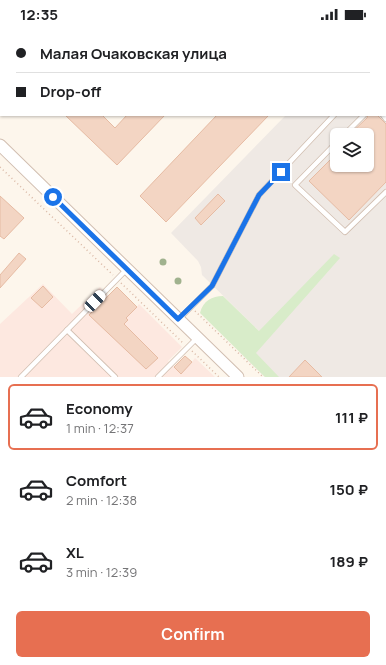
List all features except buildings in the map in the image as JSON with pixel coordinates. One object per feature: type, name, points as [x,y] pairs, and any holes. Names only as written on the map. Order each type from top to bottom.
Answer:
[{"type":"street","points":[[0,145],[238,377]]},
{"type":"lane","points":[[178,319],[212,286],[259,195],[333,116]]},
{"type":"lane","points":[[351,128],[363,116]]},
{"type":"lane","points":[[330,149],[295,185],[345,232],[386,192]]},
{"type":"lane","points":[[21,377],[127,269]]},
{"type":"lane","points":[[67,330],[115,377]]},
{"type":"lane","points":[[158,377],[197,338]]},
{"type":"path","points":[[0,167],[218,377]]},
{"type":"path","points":[[191,307],[263,377]]},
{"type":"shaded area","points":[[285,116],[386,116],[386,377],[265,377],[239,352],[259,331],[202,275],[201,267],[198,261],[171,233]]},
{"type":"shaded area","points":[[43,284],[72,314],[100,287],[108,296],[117,287],[137,307],[139,304],[182,347],[168,361],[174,367],[185,356],[192,362],[195,358],[215,377],[0,377],[0,324]]},
{"type":"green space","points":[[334,254],[340,258],[256,353],[279,377],[265,377],[200,313],[203,305],[208,300],[223,296],[259,331]]},
{"type":"route","points":[[53,197],[178,319],[212,286],[259,195],[281,172]]}]
